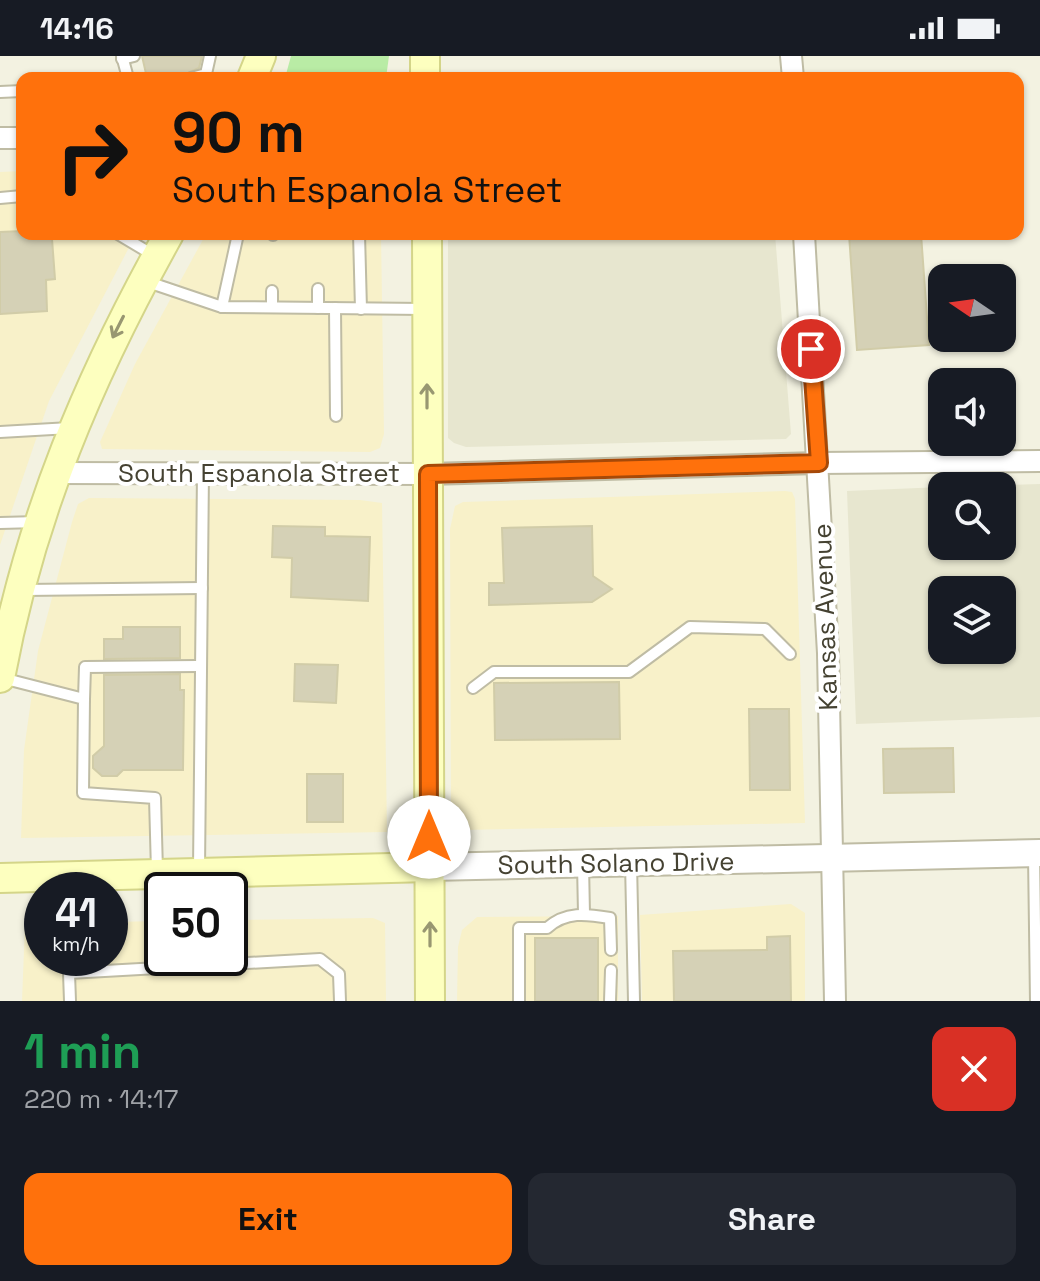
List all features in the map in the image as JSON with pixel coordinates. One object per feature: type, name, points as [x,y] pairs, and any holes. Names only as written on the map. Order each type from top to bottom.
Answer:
[{"type":"main road","points":[[427,240],[430,1001]]},
{"type":"main road","points":[[0,678],[18,590],[54,473],[116,329],[156,257]]},
{"type":"main road","name":"South Solano Drive","points":[[199,872],[430,867]]},
{"type":"main road","name":"South Solano Drive","points":[[0,878],[144,873]]},
{"type":"street","name":"Kansas Avenue","points":[[804,240],[819,463],[835,1001]]},
{"type":"street","name":"South Espanola Street","points":[[54,473],[428,474],[819,463],[1040,461]]},
{"type":"street","name":"South Solano Drive","points":[[430,867],[1037,853]]},
{"type":"lane","points":[[122,57],[134,56]]},
{"type":"lane","points":[[128,240],[156,257],[222,307],[427,309]]},
{"type":"lane","points":[[222,307],[237,240]]},
{"type":"lane","points":[[359,240],[361,309]]},
{"type":"lane","points":[[318,289],[318,308]]},
{"type":"lane","points":[[272,291],[272,307]]},
{"type":"lane","points":[[335,308],[336,416]]},
{"type":"lane","points":[[0,432],[72,428]]},
{"type":"lane","points":[[199,872],[198,666],[203,472]]},
{"type":"lane","points":[[0,523],[39,522]]},
{"type":"lane","points":[[18,590],[202,588]]},
{"type":"lane","points":[[473,688],[494,672],[629,672],[690,627],[765,629],[790,654]]},
{"type":"lane","points":[[157,872],[155,798],[83,793],[85,667],[198,666]]},
{"type":"lane","points":[[0,678],[84,699]]},
{"type":"lane","points":[[1036,1001],[1037,853]]},
{"type":"lane","points":[[631,863],[634,1001]]},
{"type":"lane","points":[[583,864],[584,914]]},
{"type":"lane","points":[[519,1001],[519,928],[547,928],[559,917],[584,914],[610,918],[611,950]]},
{"type":"lane","points":[[70,1001],[69,973],[320,959],[339,974],[340,1001]]},
{"type":"lane","points":[[610,1001],[611,970]]},
{"type":"shaded area","points":[[16,171],[16,240],[133,240],[49,401],[0,545],[0,172]]},
{"type":"shaded area","points":[[203,240],[381,240],[384,434],[380,448],[370,452],[102,449],[100,442],[135,364]]},
{"type":"shaded area","points":[[448,240],[775,240],[791,434],[786,439],[466,447],[448,438]]},
{"type":"shaded area","points":[[1040,484],[1040,717],[856,724],[847,491],[928,488],[928,560],[1016,560],[1016,485]]},
{"type":"shaded area","points":[[792,492],[795,499],[805,823],[465,830],[451,809],[450,529],[455,506],[463,502]]},
{"type":"shaded area","points":[[89,498],[360,500],[382,503],[387,832],[21,838],[24,750],[38,651],[78,504]]},
{"type":"shaded area","points":[[791,904],[805,913],[805,1001],[642,1001],[640,915]]},
{"type":"shaded area","points":[[618,916],[618,1001],[457,1001],[458,947],[462,930],[477,917]]},
{"type":"shaded area","points":[[373,918],[385,923],[386,1001],[22,1001],[24,950],[24,976],[128,976],[128,922],[144,921],[144,976],[248,976],[248,920]]},
{"type":"green space","points":[[291,56],[389,56],[387,72],[287,72]]},
{"type":"building","points":[[142,56],[202,56],[199,68],[190,72],[146,72]]},
{"type":"building","points":[[16,231],[16,240],[52,240],[55,279],[46,280],[47,311],[0,314],[0,232]]},
{"type":"building","points":[[849,240],[921,240],[928,345],[857,350]]},
{"type":"building","points":[[273,526],[325,527],[325,536],[370,537],[368,601],[291,597],[292,558],[272,557]]},
{"type":"building","points":[[592,526],[593,576],[612,589],[592,602],[489,605],[489,583],[504,583],[502,528]]},
{"type":"building","points":[[123,627],[180,627],[180,658],[104,659],[104,639],[123,639]]},
{"type":"building","points":[[295,664],[338,665],[336,703],[294,701]]},
{"type":"building","points":[[180,674],[180,690],[184,690],[183,770],[123,770],[117,776],[102,776],[93,768],[93,756],[104,746],[104,675]]},
{"type":"building","points":[[619,682],[620,739],[495,740],[494,683]]},
{"type":"building","points":[[749,709],[789,709],[790,790],[750,790]]},
{"type":"building","points":[[953,748],[954,792],[884,793],[883,749]]},
{"type":"building","points":[[307,774],[343,774],[343,822],[307,822]]},
{"type":"building","points":[[790,936],[791,1001],[674,1001],[673,951],[767,950],[767,937]]},
{"type":"building","points":[[535,938],[598,938],[598,1001],[535,1001]]},
{"type":"route","points":[[429,837],[428,474],[819,463],[811,349]]}]
